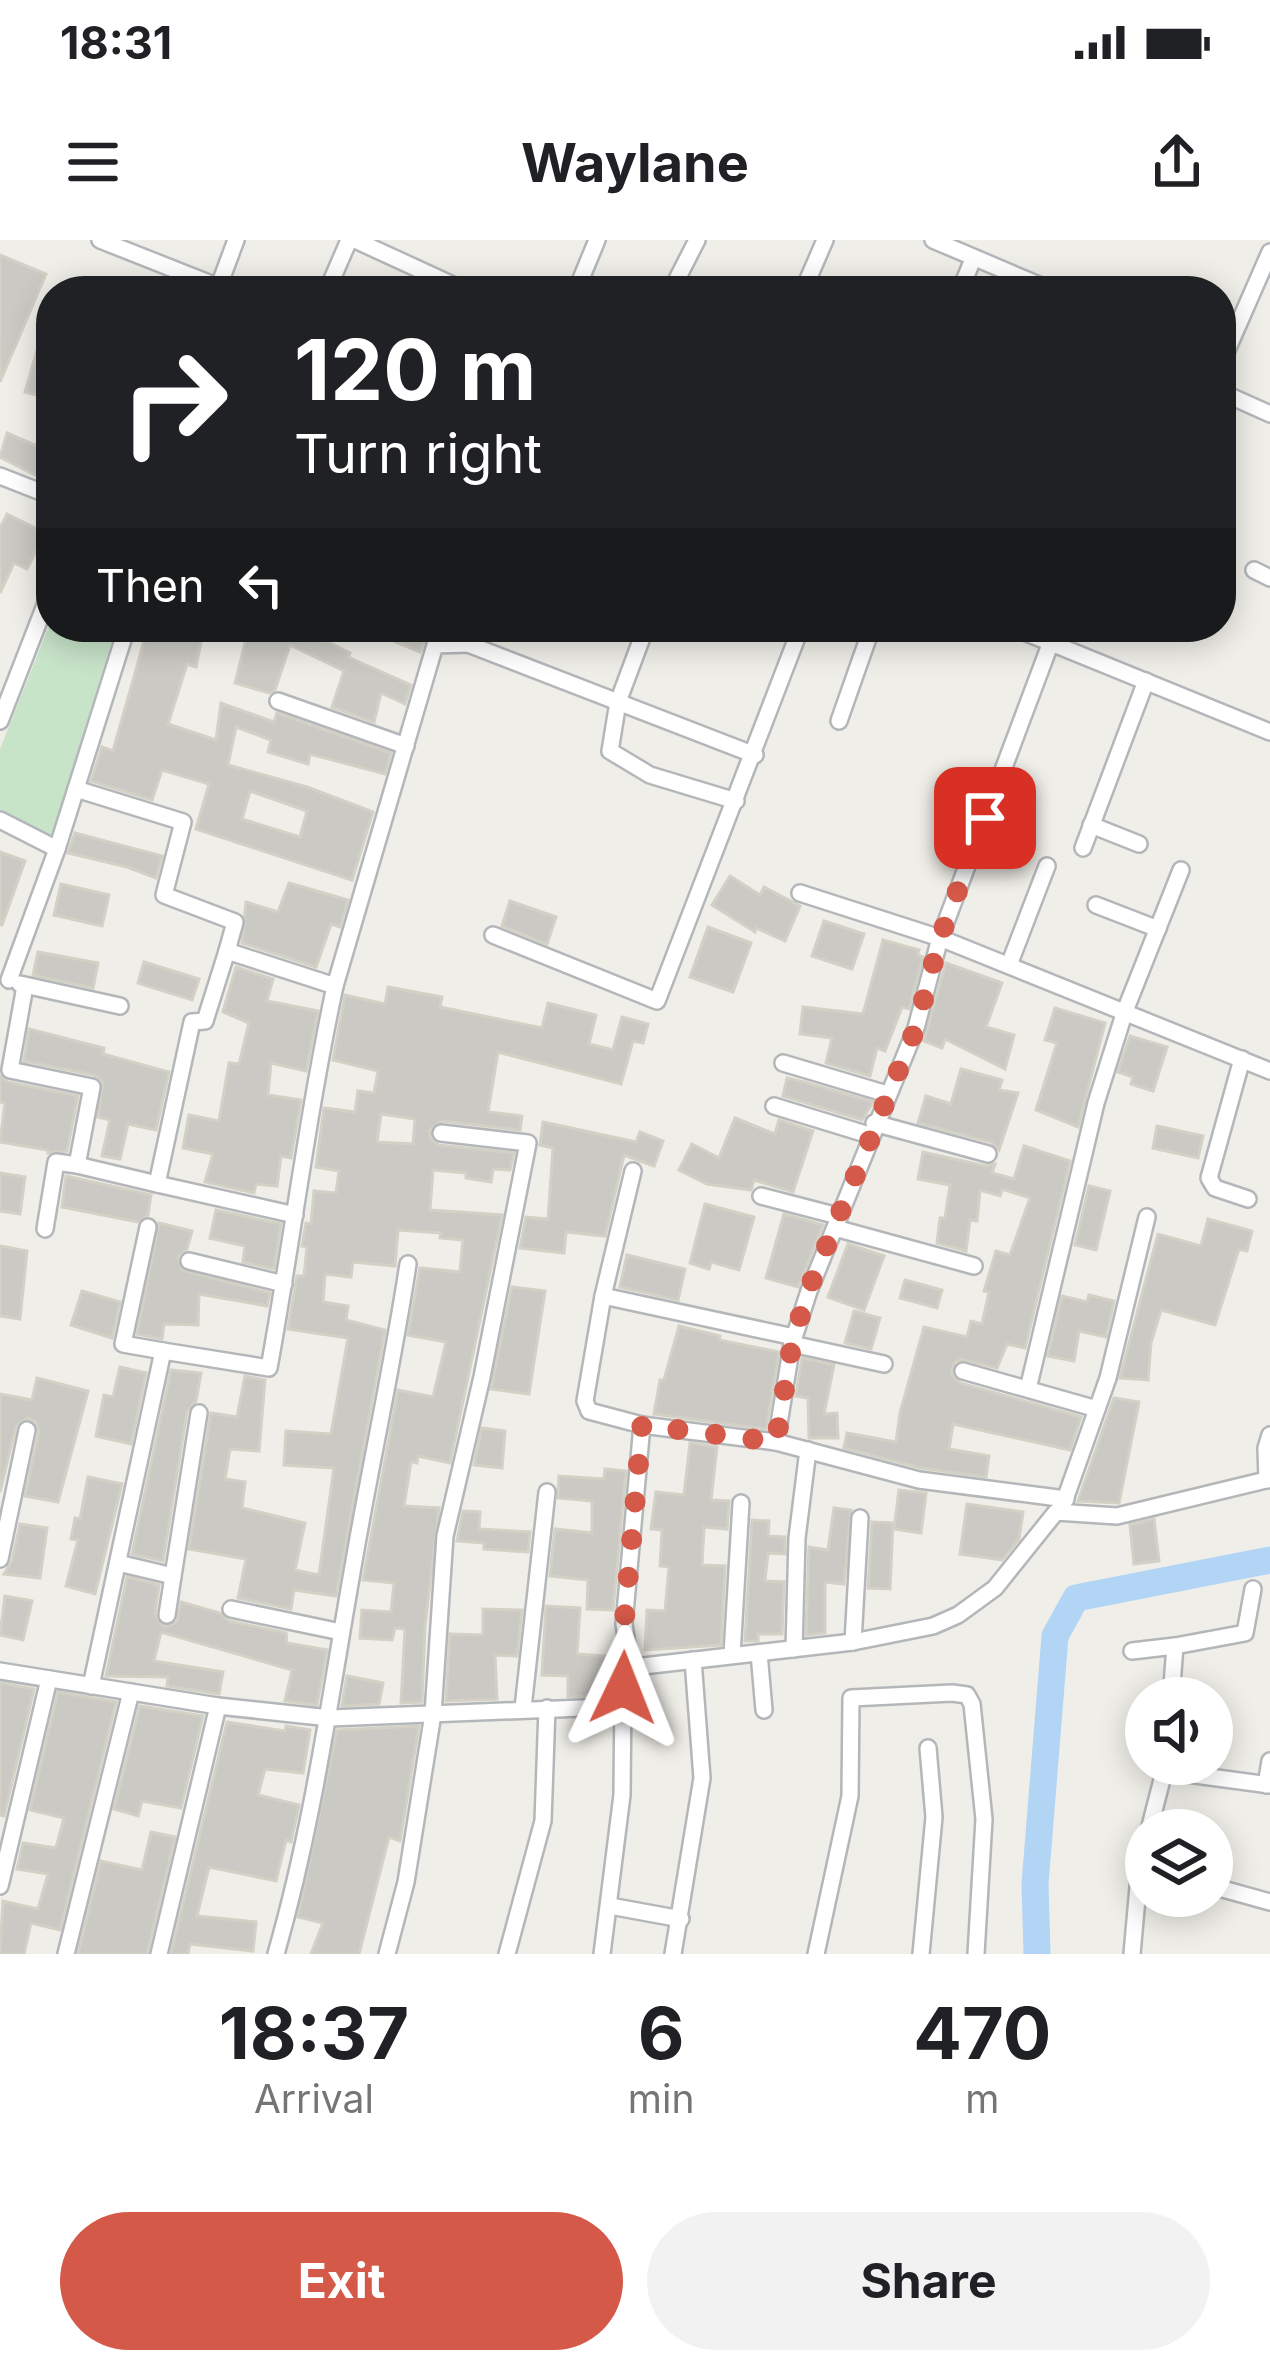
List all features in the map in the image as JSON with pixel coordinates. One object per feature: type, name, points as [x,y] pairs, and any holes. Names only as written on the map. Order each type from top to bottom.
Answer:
[{"type":"street","points":[[100,240],[189,276]]},
{"type":"street","points":[[225,276],[236,240]]},
{"type":"street","points":[[334,276],[352,240],[433,276]]},
{"type":"street","points":[[582,276],[597,240]]},
{"type":"street","points":[[679,276],[697,240]]},
{"type":"street","points":[[809,276],[825,240]]},
{"type":"street","points":[[933,240],[1014,276]]},
{"type":"street","points":[[1236,330],[1270,253]]},
{"type":"street","points":[[966,276],[973,260]]},
{"type":"street","points":[[1236,399],[1270,414]]},
{"type":"street","points":[[0,476],[36,490]]},
{"type":"street","points":[[0,721],[36,629]]},
{"type":"street","points":[[77,1165],[92,1087],[10,1070],[11,981],[122,642]]},
{"type":"street","points":[[148,1227],[122,1344],[269,1368],[335,986],[435,645],[446,642]]},
{"type":"street","points":[[486,642],[618,702],[754,755]]},
{"type":"street","points":[[640,642],[618,702],[610,751],[650,775],[736,801]]},
{"type":"street","points":[[493,935],[657,1001],[795,642]]},
{"type":"street","points":[[839,722],[867,642]]},
{"type":"street","points":[[776,1442],[793,1340],[872,1129],[916,1028],[940,938],[1051,642],[1270,732]]},
{"type":"street","points":[[1083,848],[1146,681]]},
{"type":"street","points":[[278,700],[406,746]]},
{"type":"street","points":[[76,789],[181,820],[183,833],[164,896],[235,922],[205,1022],[192,1022],[157,1184]]},
{"type":"street","points":[[0,820],[57,850]]},
{"type":"street","points":[[1091,825],[1139,844]]},
{"type":"street","points":[[1009,965],[1047,866]]},
{"type":"street","points":[[1028,1390],[1096,1102],[1125,1011],[1181,870]]},
{"type":"street","points":[[800,893],[940,938],[1270,1071]]},
{"type":"street","points":[[1096,905],[1158,929]]},
{"type":"street","points":[[227,951],[335,986]]},
{"type":"street","points":[[11,981],[120,1006]]},
{"type":"street","points":[[1242,1059],[1209,1178],[1215,1188],[1248,1199]]},
{"type":"street","points":[[783,1063],[887,1094]]},
{"type":"street","points":[[774,1106],[988,1154]]},
{"type":"street","points":[[387,1954],[406,1882],[433,1714],[445,1536],[528,1143],[441,1133]]},
{"type":"street","points":[[45,1228],[56,1162],[295,1214]]},
{"type":"street","points":[[633,1171],[603,1296],[585,1405],[593,1412],[642,1425],[776,1442],[919,1480],[1117,1516],[1268,1479],[1270,1435]]},
{"type":"street","points":[[761,1196],[974,1266]]},
{"type":"street","points":[[0,1671],[218,1706],[331,1718],[607,1706],[643,1666],[853,1642],[933,1627],[995,1588],[1063,1505],[1108,1378],[1147,1217]]},
{"type":"street","points":[[189,1261],[284,1284]]},
{"type":"street","points":[[276,1954],[302,1862],[331,1718],[341,1631],[408,1264]]},
{"type":"street","points":[[603,1296],[884,1364]]},
{"type":"street","points":[[91,1686],[163,1351]]},
{"type":"street","points":[[963,1371],[1096,1409]]},
{"type":"street","points":[[167,1616],[199,1413]]},
{"type":"street","points":[[602,1954],[622,1795],[627,1680],[624,1624],[642,1425]]},
{"type":"street","points":[[0,1559],[27,1430]]},
{"type":"street","points":[[794,1649],[797,1538],[808,1450]]},
{"type":"street","points":[[523,1708],[547,1492]]},
{"type":"street","points":[[732,1655],[741,1503]]},
{"type":"street","points":[[853,1642],[860,1518]]},
{"type":"street","points":[[118,1563],[172,1576]]},
{"type":"street","points":[[1132,1651],[1245,1633],[1252,1589]]},
{"type":"street","points":[[231,1609],[341,1631]]},
{"type":"street","points":[[1173,1677],[1175,1646]]},
{"type":"street","points":[[758,1653],[764,1709]]},
{"type":"street","points":[[673,1954],[702,1778],[693,1660]]},
{"type":"street","points":[[0,1886],[49,1679]]},
{"type":"street","points":[[66,1954],[130,1692]]},
{"type":"street","points":[[816,1954],[850,1796],[851,1698],[960,1693],[972,1704],[984,1819],[976,1954]]},
{"type":"street","points":[[159,1954],[218,1706]]},
{"type":"street","points":[[506,1954],[543,1821],[547,1708]]},
{"type":"street","points":[[922,1954],[934,1817],[928,1748]]},
{"type":"street","points":[[1233,1779],[1268,1785],[1270,1761]]},
{"type":"street","points":[[1233,1892],[1270,1903]]},
{"type":"street","points":[[610,1906],[681,1919]]},
{"type":"street","points":[[1132,1954],[1137,1917]]},
{"type":"green space","points":[[43,642],[111,642],[51,837],[0,810],[0,749]]},
{"type":"building","points":[[0,255],[46,274],[36,276],[36,297],[0,382]]},
{"type":"building","points":[[36,354],[36,395],[25,392]]},
{"type":"building","points":[[7,433],[36,446],[36,475],[0,457]]},
{"type":"building","points":[[7,514],[36,528],[36,551],[27,569],[14,563],[0,593],[0,528]]},
{"type":"building","points":[[144,642],[201,642],[196,667],[187,664],[168,724],[216,740],[221,703],[274,722],[277,713],[391,753],[385,774],[310,754],[308,764],[268,752],[271,740],[236,727],[228,765],[373,812],[352,880],[196,829],[209,784],[162,770],[152,800],[91,781],[102,747],[113,751]],"holes":[[[250,791],[307,811],[300,837],[242,819]]]},
{"type":"building","points":[[245,642],[328,642],[350,653],[348,657],[411,685],[405,704],[381,693],[374,722],[332,707],[344,671],[290,645],[275,690],[269,693],[235,683]]},
{"type":"building","points":[[396,642],[424,642],[420,652]]},
{"type":"building","points":[[75,833],[162,856],[156,878],[68,853]]},
{"type":"building","points":[[0,852],[25,861],[2,925],[0,924]]},
{"type":"building","points":[[730,876],[760,895],[764,887],[800,906],[785,941],[756,928],[755,932],[712,905]]},
{"type":"building","points":[[289,883],[348,900],[340,927],[331,924],[316,967],[242,943],[246,902],[278,912]]},
{"type":"building","points":[[61,884],[109,895],[102,926],[54,915]]},
{"type":"building","points":[[510,901],[556,917],[547,944],[502,926]]},
{"type":"building","points":[[824,921],[864,934],[852,969],[812,956]]},
{"type":"building","points":[[708,927],[751,943],[733,992],[690,977]]},
{"type":"building","points":[[883,940],[919,950],[917,955],[923,957],[909,1009],[902,1007],[885,1051],[877,1048],[870,1076],[826,1063],[832,1038],[800,1034],[803,1007],[863,1014]]},
{"type":"building","points":[[38,952],[98,963],[93,988],[33,975]]},
{"type":"building","points":[[144,962],[199,979],[192,1000],[138,983]]},
{"type":"building","points":[[946,963],[1002,983],[986,1027],[1014,1035],[1005,1069],[945,1039],[942,1048],[924,1041]]},
{"type":"building","points":[[236,967],[273,979],[267,1001],[318,1011],[306,1071],[271,1063],[268,1095],[301,1100],[291,1158],[281,1156],[277,1186],[256,1184],[254,1193],[205,1182],[213,1154],[183,1148],[189,1115],[219,1121],[229,1063],[239,1064],[249,1023],[223,1012]]},
{"type":"building","points":[[388,987],[442,997],[440,1007],[542,1028],[548,1003],[596,1015],[589,1044],[613,1050],[622,1017],[648,1024],[643,1043],[633,1041],[621,1084],[498,1052],[488,1112],[522,1116],[520,1130],[442,1121],[429,1130],[438,1145],[514,1153],[510,1170],[493,1169],[491,1182],[466,1178],[466,1173],[433,1170],[430,1210],[502,1215],[450,1463],[418,1456],[417,1463],[411,1462],[404,1506],[439,1508],[425,1626],[422,1702],[401,1703],[405,1629],[395,1628],[392,1640],[360,1638],[362,1610],[391,1612],[394,1583],[363,1580],[398,1390],[433,1397],[446,1342],[408,1335],[420,1268],[460,1272],[463,1240],[398,1230],[395,1266],[353,1262],[351,1277],[325,1274],[323,1302],[348,1306],[346,1320],[385,1330],[336,1596],[294,1590],[291,1609],[238,1598],[246,1559],[189,1549],[211,1413],[237,1417],[245,1376],[265,1380],[259,1451],[230,1449],[225,1479],[245,1482],[242,1508],[305,1523],[295,1570],[319,1575],[334,1468],[284,1465],[286,1431],[331,1434],[348,1338],[288,1329],[297,1276],[304,1276],[307,1247],[302,1246],[306,1223],[311,1224],[314,1191],[336,1193],[339,1171],[316,1167],[324,1108],[355,1112],[358,1091],[374,1093],[378,1071],[333,1060],[345,995],[385,1004]],"holes":[[[381,1114],[415,1119],[413,1144],[377,1142]]]},
{"type":"building","points":[[1055,1008],[1105,1023],[1078,1127],[1036,1110],[1057,1043],[1045,1040]]},
{"type":"building","points":[[29,1029],[104,1048],[103,1054],[169,1072],[156,1130],[128,1124],[120,1159],[102,1156],[110,1120],[98,1117],[103,1082],[94,1075],[24,1061]]},
{"type":"building","points":[[1130,1036],[1167,1047],[1153,1091],[1131,1084],[1133,1077],[1118,1072]]},
{"type":"building","points":[[961,1069],[1002,1080],[999,1090],[1018,1093],[999,1150],[991,1142],[918,1123],[926,1096],[951,1104]]},
{"type":"building","points":[[0,1076],[8,1082],[78,1096],[67,1151],[48,1153],[0,1142],[5,1103],[0,1102]]},
{"type":"building","points":[[787,1078],[873,1102],[862,1120],[783,1096]]},
{"type":"building","points":[[735,1118],[775,1134],[779,1120],[813,1131],[793,1192],[754,1180],[751,1190],[707,1184],[679,1170],[692,1144],[719,1158]]},
{"type":"building","points":[[543,1122],[636,1142],[640,1132],[663,1141],[654,1166],[624,1155],[605,1236],[566,1232],[564,1253],[520,1248],[526,1217],[548,1219],[553,1148],[540,1145]]},
{"type":"building","points":[[1157,1126],[1203,1136],[1198,1158],[1153,1148]]},
{"type":"building","points":[[1024,1146],[1070,1161],[1025,1348],[1007,1344],[997,1368],[961,1359],[951,1373],[960,1383],[1081,1417],[1070,1450],[953,1424],[949,1449],[989,1456],[986,1477],[921,1468],[844,1448],[847,1433],[896,1442],[924,1327],[967,1337],[971,1321],[982,1324],[989,1292],[984,1291],[996,1251],[1010,1255],[1030,1198],[1002,1189],[1000,1196],[980,1190],[977,1221],[970,1220],[966,1251],[937,1243],[950,1185],[918,1179],[923,1152],[985,1166],[995,1164],[992,1173],[1014,1179]]},
{"type":"building","points":[[0,1173],[25,1177],[20,1214],[0,1211]]},
{"type":"building","points":[[66,1176],[151,1195],[148,1215],[138,1222],[62,1207]]},
{"type":"building","points":[[1089,1186],[1110,1191],[1096,1250],[1075,1245]]},
{"type":"building","points":[[705,1204],[754,1217],[739,1270],[711,1262],[709,1269],[690,1263]]},
{"type":"building","points":[[216,1210],[281,1224],[274,1269],[243,1262],[245,1246],[210,1238]]},
{"type":"building","points":[[784,1214],[823,1225],[798,1287],[766,1278]]},
{"type":"building","points":[[1208,1219],[1252,1231],[1247,1251],[1239,1249],[1215,1325],[1161,1310],[1151,1343],[1148,1380],[1120,1378],[1158,1234],[1201,1246]]},
{"type":"building","points":[[159,1223],[192,1231],[187,1249],[178,1257],[182,1270],[270,1293],[267,1306],[199,1294],[198,1325],[164,1324],[162,1339],[137,1334]]},
{"type":"building","points":[[848,1244],[884,1256],[864,1310],[828,1297]]},
{"type":"building","points":[[0,1246],[27,1251],[20,1319],[0,1316]]},
{"type":"building","points":[[627,1255],[685,1269],[678,1300],[620,1287]]},
{"type":"building","points":[[905,1280],[942,1290],[937,1308],[900,1298]]},
{"type":"building","points":[[512,1287],[545,1291],[529,1394],[491,1389]]},
{"type":"building","points":[[82,1291],[120,1302],[112,1338],[71,1325]]},
{"type":"building","points":[[1089,1295],[1114,1301],[1106,1337],[1079,1331],[1074,1361],[1048,1356],[1062,1296],[1087,1302]]},
{"type":"building","points":[[854,1311],[880,1318],[871,1349],[845,1343]]},
{"type":"building","points":[[679,1326],[779,1352],[766,1429],[654,1414]]},
{"type":"building","points":[[802,1358],[834,1365],[824,1414],[837,1413],[838,1438],[809,1438],[808,1398],[796,1396]]},
{"type":"building","points":[[120,1367],[146,1373],[131,1444],[96,1436],[104,1395],[113,1397]]},
{"type":"building","points":[[171,1370],[201,1373],[196,1401],[187,1411],[163,1561],[132,1554]]},
{"type":"building","points":[[37,1378],[88,1391],[58,1502],[25,1496],[39,1431],[28,1418],[16,1426],[0,1492],[0,1394],[32,1400]]},
{"type":"building","points":[[1114,1398],[1139,1402],[1119,1503],[1078,1501]]},
{"type":"building","points":[[482,1428],[505,1431],[502,1468],[474,1465]]},
{"type":"building","points":[[690,1443],[717,1447],[711,1500],[729,1501],[727,1529],[704,1527],[702,1565],[725,1566],[721,1645],[645,1650],[647,1610],[665,1611],[669,1567],[660,1566],[662,1530],[651,1529],[656,1492],[684,1495]]},
{"type":"building","points":[[605,1469],[626,1471],[613,1610],[587,1609],[588,1580],[550,1576],[555,1529],[592,1533],[592,1501],[558,1498],[559,1476],[604,1479]]},
{"type":"building","points":[[88,1477],[122,1484],[95,1594],[66,1586],[78,1540],[71,1539],[75,1518],[80,1519]]},
{"type":"building","points":[[899,1490],[926,1493],[921,1533],[894,1529]]},
{"type":"building","points":[[967,1504],[1023,1512],[1019,1539],[1002,1560],[960,1554]]},
{"type":"building","points":[[834,1508],[851,1510],[844,1584],[825,1582],[825,1633],[806,1635],[809,1547],[828,1550]]},
{"type":"building","points":[[463,1511],[480,1512],[479,1529],[530,1532],[528,1552],[484,1549],[484,1543],[457,1541]]},
{"type":"building","points":[[1154,1519],[1159,1561],[1134,1564],[1130,1525]]},
{"type":"building","points":[[752,1520],[769,1521],[768,1536],[785,1537],[785,1554],[768,1553],[765,1581],[784,1582],[782,1634],[758,1634],[758,1641],[745,1641]]},
{"type":"building","points":[[872,1522],[893,1523],[890,1589],[868,1588]]},
{"type":"building","points":[[20,1524],[47,1528],[40,1578],[4,1574],[12,1561]]},
{"type":"building","points":[[127,1577],[159,1585],[155,1614],[164,1627],[177,1622],[181,1602],[220,1613],[229,1621],[286,1633],[287,1643],[327,1650],[317,1705],[285,1701],[292,1670],[161,1632],[154,1661],[223,1672],[219,1694],[167,1686],[168,1677],[106,1676]]},
{"type":"building","points":[[5,1596],[32,1601],[23,1640],[0,1635]]},
{"type":"building","points":[[546,1606],[580,1608],[577,1654],[617,1657],[619,1671],[603,1695],[568,1697],[568,1676],[542,1675]]},
{"type":"building","points":[[483,1609],[522,1610],[517,1656],[495,1655],[497,1699],[446,1701],[450,1634],[483,1635]]},
{"type":"building","points":[[347,1676],[383,1683],[379,1704],[342,1706]]},
{"type":"building","points":[[0,1683],[34,1689],[4,1816],[0,1815]]},
{"type":"building","points":[[58,1692],[116,1702],[60,1930],[31,1923],[24,1954],[0,1954],[3,1901],[38,1909],[48,1874],[17,1869],[23,1843],[56,1848],[64,1818],[30,1810]]},
{"type":"building","points":[[140,1706],[203,1716],[181,1808],[142,1801],[138,1816],[114,1809]]},
{"type":"building","points":[[227,1722],[310,1730],[303,1773],[265,1769],[258,1795],[299,1805],[291,1842],[286,1840],[276,1881],[209,1867],[197,1916],[256,1922],[253,1951],[190,1944],[188,1954],[171,1954]]},
{"type":"building","points":[[419,1726],[400,1841],[389,1837],[359,1954],[311,1954],[323,1923],[298,1917],[337,1730]]},
{"type":"building","points":[[151,1832],[175,1837],[147,1954],[78,1954],[101,1861],[142,1870]]},
{"type":"waterway","points":[[1037,1954],[1035,1884],[1055,1636],[1076,1598],[1270,1560]]},
{"type":"route","points":[[623,1688],[631,1672],[624,1624],[642,1425],[776,1442],[792,1344],[808,1291],[916,1028],[940,938],[985,818]]}]
